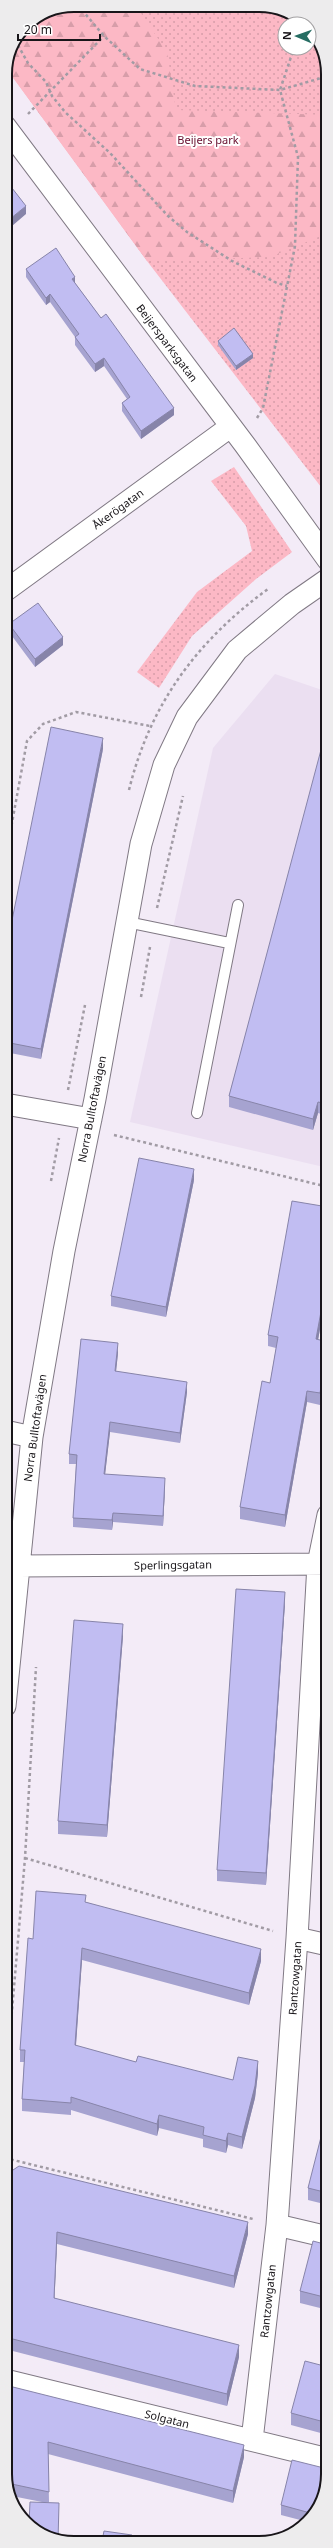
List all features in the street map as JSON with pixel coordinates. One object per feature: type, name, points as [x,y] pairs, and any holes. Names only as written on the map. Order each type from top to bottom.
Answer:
[{"type":"street","name":"Beijersparksgatan","points":[[12,135],[321,550]]},
{"type":"street","name":"Åkerögatan","points":[[12,586],[230,427]]},
{"type":"street","name":"Norra Bulltoftavägen","points":[[12,1616],[32,1437],[64,1251],[91,1119],[100,1100],[127,922],[141,844],[164,765],[187,717],[237,650],[292,604],[321,584]]},
{"type":"street","points":[[12,1105],[91,1119]]},
{"type":"street","points":[[12,1432],[32,1437]]},
{"type":"street","name":"Sperlingsgatan","points":[[18,1566],[321,1564]]},
{"type":"street","name":"Rantzowgatan","points":[[252,2440],[277,2225],[321,1594]]},
{"type":"street","points":[[298,1938],[321,1944]]},
{"type":"street","points":[[277,2225],[321,2235]]},
{"type":"street","name":"Solgatan","points":[[12,2382],[321,2457]]},
{"type":"lane","points":[[197,1112],[229,943],[238,905]]},
{"type":"lane","points":[[127,922],[229,943]]},
{"type":"path","points":[[84,12],[104,36],[140,69],[195,86],[280,90],[321,78]]},
{"type":"path","points":[[12,126],[104,36]]},
{"type":"path","points":[[19,46],[28,63],[46,82],[49,91],[65,112],[110,153],[136,184],[176,223],[232,261],[287,286]]},
{"type":"path","points":[[257,418],[263,408],[295,246],[298,157],[280,90],[291,56]]},
{"type":"path","points":[[12,823],[27,742],[43,724],[76,712],[150,726]]},
{"type":"path","points":[[139,1003],[184,789]]},
{"type":"path","points":[[115,1128],[114,1135],[321,1185]]},
{"type":"path","points":[[12,2015],[26,1858],[36,1663]]},
{"type":"path","points":[[26,1858],[277,1932]]},
{"type":"path","points":[[12,2160],[254,2219]]},
{"type":"shaded area","points":[[275,674],[321,690],[321,1166],[130,1122],[213,748]]},
{"type":"green space","name":"Beijers park","points":[[74,12],[259,12],[281,16],[277,16],[277,56],[317,56],[317,51],[321,70],[321,487],[147,261],[12,76],[13,62],[22,39],[39,22],[62,13]]},
{"type":"green space","points":[[74,12],[140,12],[167,52],[176,110],[321,115],[321,236],[270,257],[147,261],[12,76],[13,62],[22,39],[39,22],[50,17],[62,13]]},
{"type":"green space","points":[[234,467],[292,552],[256,579],[192,636],[159,688],[137,672],[197,592],[252,551],[246,526],[211,481]]},
{"type":"building","points":[[12,188],[26,206],[12,217]]},
{"type":"building","points":[[56,248],[75,277],[72,279],[101,318],[106,314],[174,408],[141,431],[122,403],[130,397],[104,358],[95,364],[75,337],[79,334],[50,294],[46,298],[26,269]]},
{"type":"building","points":[[234,328],[253,354],[236,366],[218,341]]},
{"type":"building","points":[[38,603],[63,637],[35,659],[12,628],[12,622]]},
{"type":"building","points":[[51,727],[103,738],[41,1049],[12,1043],[12,920]]},
{"type":"building","points":[[321,750],[321,1103],[318,1102],[313,1119],[229,1096]]},
{"type":"building","points":[[139,1158],[194,1169],[166,1307],[111,1296]]},
{"type":"building","points":[[292,1201],[321,1206],[321,1312],[316,1339],[321,1340],[321,1387],[320,1393],[307,1391],[285,1515],[240,1507],[262,1381],[270,1383],[278,1337],[268,1335]]},
{"type":"building","points":[[81,1339],[118,1343],[115,1371],[187,1382],[180,1433],[110,1422],[104,1474],[165,1478],[163,1516],[113,1513],[112,1520],[73,1518],[77,1455],[69,1454]]},
{"type":"building","points":[[236,1589],[285,1592],[266,1873],[217,1870]]},
{"type":"building","points":[[74,1620],[123,1624],[107,1825],[58,1821]]},
{"type":"building","points":[[36,1891],[86,1895],[85,1902],[261,1949],[249,1993],[82,1948],[75,2045],[136,2062],[138,2056],[233,2080],[238,2057],[258,2061],[255,2086],[242,2137],[228,2133],[226,2141],[203,2135],[204,2127],[159,2115],[157,2124],[71,2097],[71,2103],[22,2099],[25,2050],[20,2050],[28,1938],[33,1939]]},
{"type":"building","points":[[321,2137],[321,2191],[308,2188]]},
{"type":"building","points":[[19,2166],[248,2222],[234,2276],[57,2232],[54,2298],[239,2345],[227,2394],[12,2339],[12,2171]]},
{"type":"building","points":[[313,2241],[321,2243],[321,2296],[300,2291]]},
{"type":"building","points":[[305,2361],[321,2365],[321,2421],[291,2413]]},
{"type":"building","points":[[12,2387],[244,2445],[233,2491],[48,2442],[49,2492],[13,2484]]},
{"type":"building","points":[[292,2460],[321,2467],[318,2494],[308,2512],[281,2505]]},
{"type":"building","points":[[30,2502],[59,2503],[58,2534],[43,2528],[29,2517]]},
{"type":"building","points":[[104,2531],[132,2535],[132,2536],[103,2536]]}]
